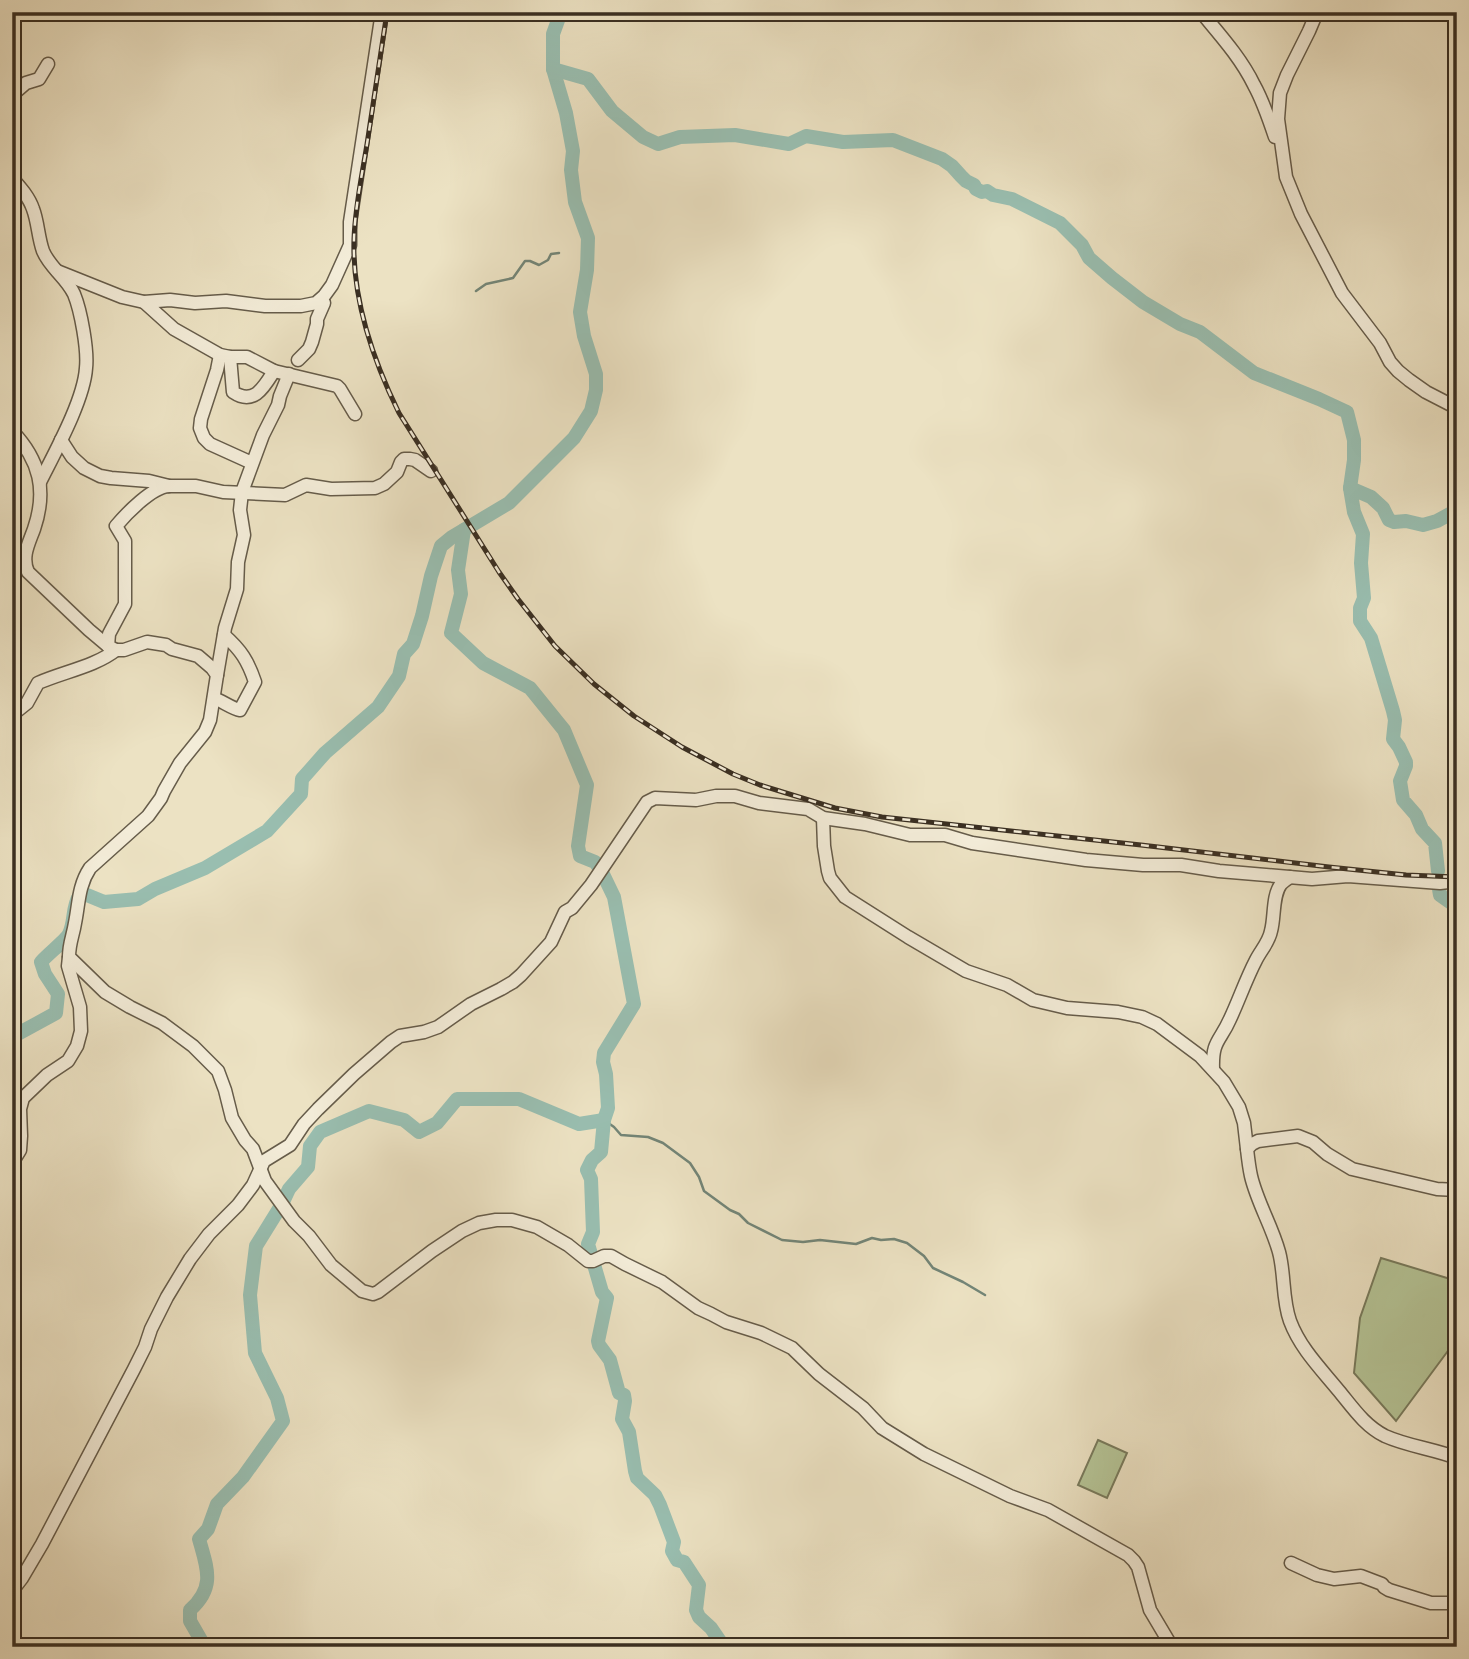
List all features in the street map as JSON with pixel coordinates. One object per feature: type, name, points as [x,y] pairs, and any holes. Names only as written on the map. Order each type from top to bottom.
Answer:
[{"type":"street","points":[[57,271],[122,297],[144,302],[226,301],[287,307],[316,303],[324,296],[338,274],[349,245],[350,222],[382,12]]},
{"type":"street","points":[[1201,12],[1254,83],[1283,159]]},
{"type":"street","points":[[1317,12],[1280,93],[1279,119],[1286,177],[1301,214],[1342,293],[1380,343],[1390,362],[1426,392],[1457,408]]},
{"type":"street","points":[[12,94],[26,83],[39,79],[48,64]]},
{"type":"street","points":[[12,178],[32,206],[43,251],[69,284],[78,306],[87,368],[61,440],[40,482]]},
{"type":"street","points":[[144,302],[174,329],[225,356],[247,357],[274,371],[337,386],[355,414]]},
{"type":"street","points":[[298,359],[309,349],[324,303]]},
{"type":"street","points":[[225,356],[232,388],[241,396],[249,397],[258,393],[274,371]]},
{"type":"street","points":[[225,356],[217,370],[200,428],[210,444],[252,463]]},
{"type":"street","points":[[12,1163],[20,1150],[20,1109],[23,1098],[47,1075],[68,1061],[77,1046],[81,1031],[80,1007],[68,966],[77,903],[86,874],[156,807],[180,763],[208,727],[224,638],[237,589],[238,562],[244,535],[240,510],[242,492],[289,374]]},
{"type":"street","points":[[12,431],[22,442],[38,471],[40,482],[41,501],[25,556],[28,572],[112,648],[124,650],[147,642],[156,642],[198,656],[217,676]]},
{"type":"street","points":[[61,440],[72,457],[92,473],[169,486]]},
{"type":"street","points":[[112,648],[109,634],[125,604],[125,541],[116,526],[146,496],[160,488],[192,486],[223,492],[285,495],[306,485],[331,489],[374,488],[384,484],[397,472],[404,459],[415,460],[431,471]]},
{"type":"street","points":[[198,656],[211,651],[224,638]]},
{"type":"street","points":[[214,698],[240,710],[255,682],[243,654],[238,647],[224,638]]},
{"type":"street","points":[[12,715],[27,703],[38,683],[96,663],[112,648]]},
{"type":"street","points":[[12,1591],[62,1508],[145,1347],[167,1297],[190,1258],[253,1185],[264,1161],[290,1144],[318,1109],[391,1042],[400,1036],[438,1027],[471,1003],[501,989],[521,975],[551,942],[565,912],[572,908],[591,886],[647,802],[655,798],[696,800],[735,796],[759,803],[808,809],[823,818],[865,824],[910,835],[945,835],[972,843],[1086,860],[1181,865],[1312,879],[1348,876],[1440,883],[1457,881]]},
{"type":"street","points":[[823,818],[828,871],[830,878],[845,897],[966,971],[1007,985],[1033,999],[1067,1008],[1118,1012],[1142,1017],[1157,1024],[1213,1069],[1240,1107],[1254,1187],[1280,1257],[1287,1312],[1308,1354],[1359,1416],[1376,1431],[1457,1458]]},
{"type":"street","points":[[1213,1069],[1214,1048],[1230,1021],[1258,956],[1269,939],[1276,898],[1281,884],[1290,877]]},
{"type":"street","points":[[69,957],[105,992],[162,1023],[193,1046],[218,1071],[232,1118],[253,1149],[265,1181],[331,1265],[362,1291],[373,1294],[378,1292],[462,1231],[479,1223],[496,1220],[512,1220],[537,1227],[568,1245],[588,1261],[611,1256],[662,1282],[726,1322],[761,1333],[792,1349],[863,1408],[882,1428],[924,1454],[1010,1496],[1048,1510],[1128,1555],[1138,1567],[1150,1610],[1172,1647]]},
{"type":"street","points":[[1247,1149],[1258,1141],[1298,1136],[1313,1142],[1352,1169],[1437,1189],[1457,1190]]},
{"type":"street","points":[[1292,1563],[1317,1575],[1334,1579],[1361,1576],[1382,1584],[1389,1590],[1431,1603],[1457,1603]]},
{"type":"green space","points":[[1381,1258],[1457,1281],[1456,1340],[1396,1421],[1354,1373],[1360,1318]]},
{"type":"green space","points":[[1098,1440],[1127,1453],[1107,1498],[1078,1485]]},
{"type":"waterway","points":[[86,12],[96,15],[117,12]]},
{"type":"waterway","points":[[157,12],[173,12]]},
{"type":"waterway","points":[[12,1037],[56,1013],[58,994],[41,962],[69,934],[79,896],[87,895],[104,902],[138,899],[205,868],[267,831],[301,794],[302,779],[325,753],[378,707],[399,676],[404,654],[413,644],[441,546],[509,503],[574,438],[591,411],[596,390],[596,374],[584,336],[580,312],[587,270],[588,238],[575,202],[571,170],[573,151],[566,113],[553,69],[553,34],[561,12]]},
{"type":"waterway","points":[[553,69],[588,79],[612,111],[643,137],[658,144],[680,137],[735,135],[789,144],[806,136],[843,142],[893,140],[942,159],[976,189],[1012,199],[1060,223],[1082,245],[1089,258],[1143,302],[1180,324],[1200,332],[1254,373],[1347,412],[1354,440],[1350,488],[1354,512],[1363,534],[1361,563],[1364,598],[1360,608],[1360,621],[1371,638],[1393,711],[1393,739],[1406,762],[1400,781],[1403,800],[1435,843],[1438,871]]},
{"type":"waterway","points":[[476,291],[486,284],[513,278],[525,261],[539,265],[548,260],[551,254],[559,253]]},
{"type":"waterway","points":[[1350,488],[1371,497],[1383,508],[1389,520],[1394,522],[1406,521],[1423,525],[1457,510]]},
{"type":"waterway","points":[[464,530],[458,570],[461,594],[451,633],[483,663],[530,688],[564,730],[587,785],[578,846],[580,856],[595,862],[614,897],[634,1004],[604,1053],[608,1108],[601,1152],[592,1160],[587,1170],[591,1179],[593,1232],[588,1244],[602,1292],[607,1298],[598,1341],[610,1360],[619,1393],[624,1395],[622,1419],[629,1432],[637,1478],[655,1495],[674,1542],[672,1551],[677,1560],[684,1562],[699,1585],[696,1610],[699,1617],[711,1628],[724,1647]]},
{"type":"waterway","points":[[1439,889],[1440,895],[1457,907]]},
{"type":"waterway","points":[[205,1647],[190,1621],[190,1610],[204,1593],[207,1577],[199,1539],[208,1529],[217,1504],[243,1477],[283,1421],[277,1398],[255,1353],[250,1295],[256,1246],[289,1189],[308,1167],[310,1146],[320,1132],[369,1111],[404,1120],[419,1132],[437,1123],[457,1099],[519,1099],[579,1124],[604,1120]]},
{"type":"waterway","points":[[604,1120],[621,1135],[648,1137],[663,1143],[690,1163],[704,1191],[748,1223],[782,1240],[856,1244],[872,1238],[894,1239],[907,1243],[924,1256],[933,1268],[985,1295]]},
{"type":"railway","points":[[387,12],[355,227],[354,262],[366,329],[399,413],[499,572],[555,646],[594,684],[634,716],[682,747],[733,774],[835,808],[882,817],[1329,867],[1457,877]]}]
